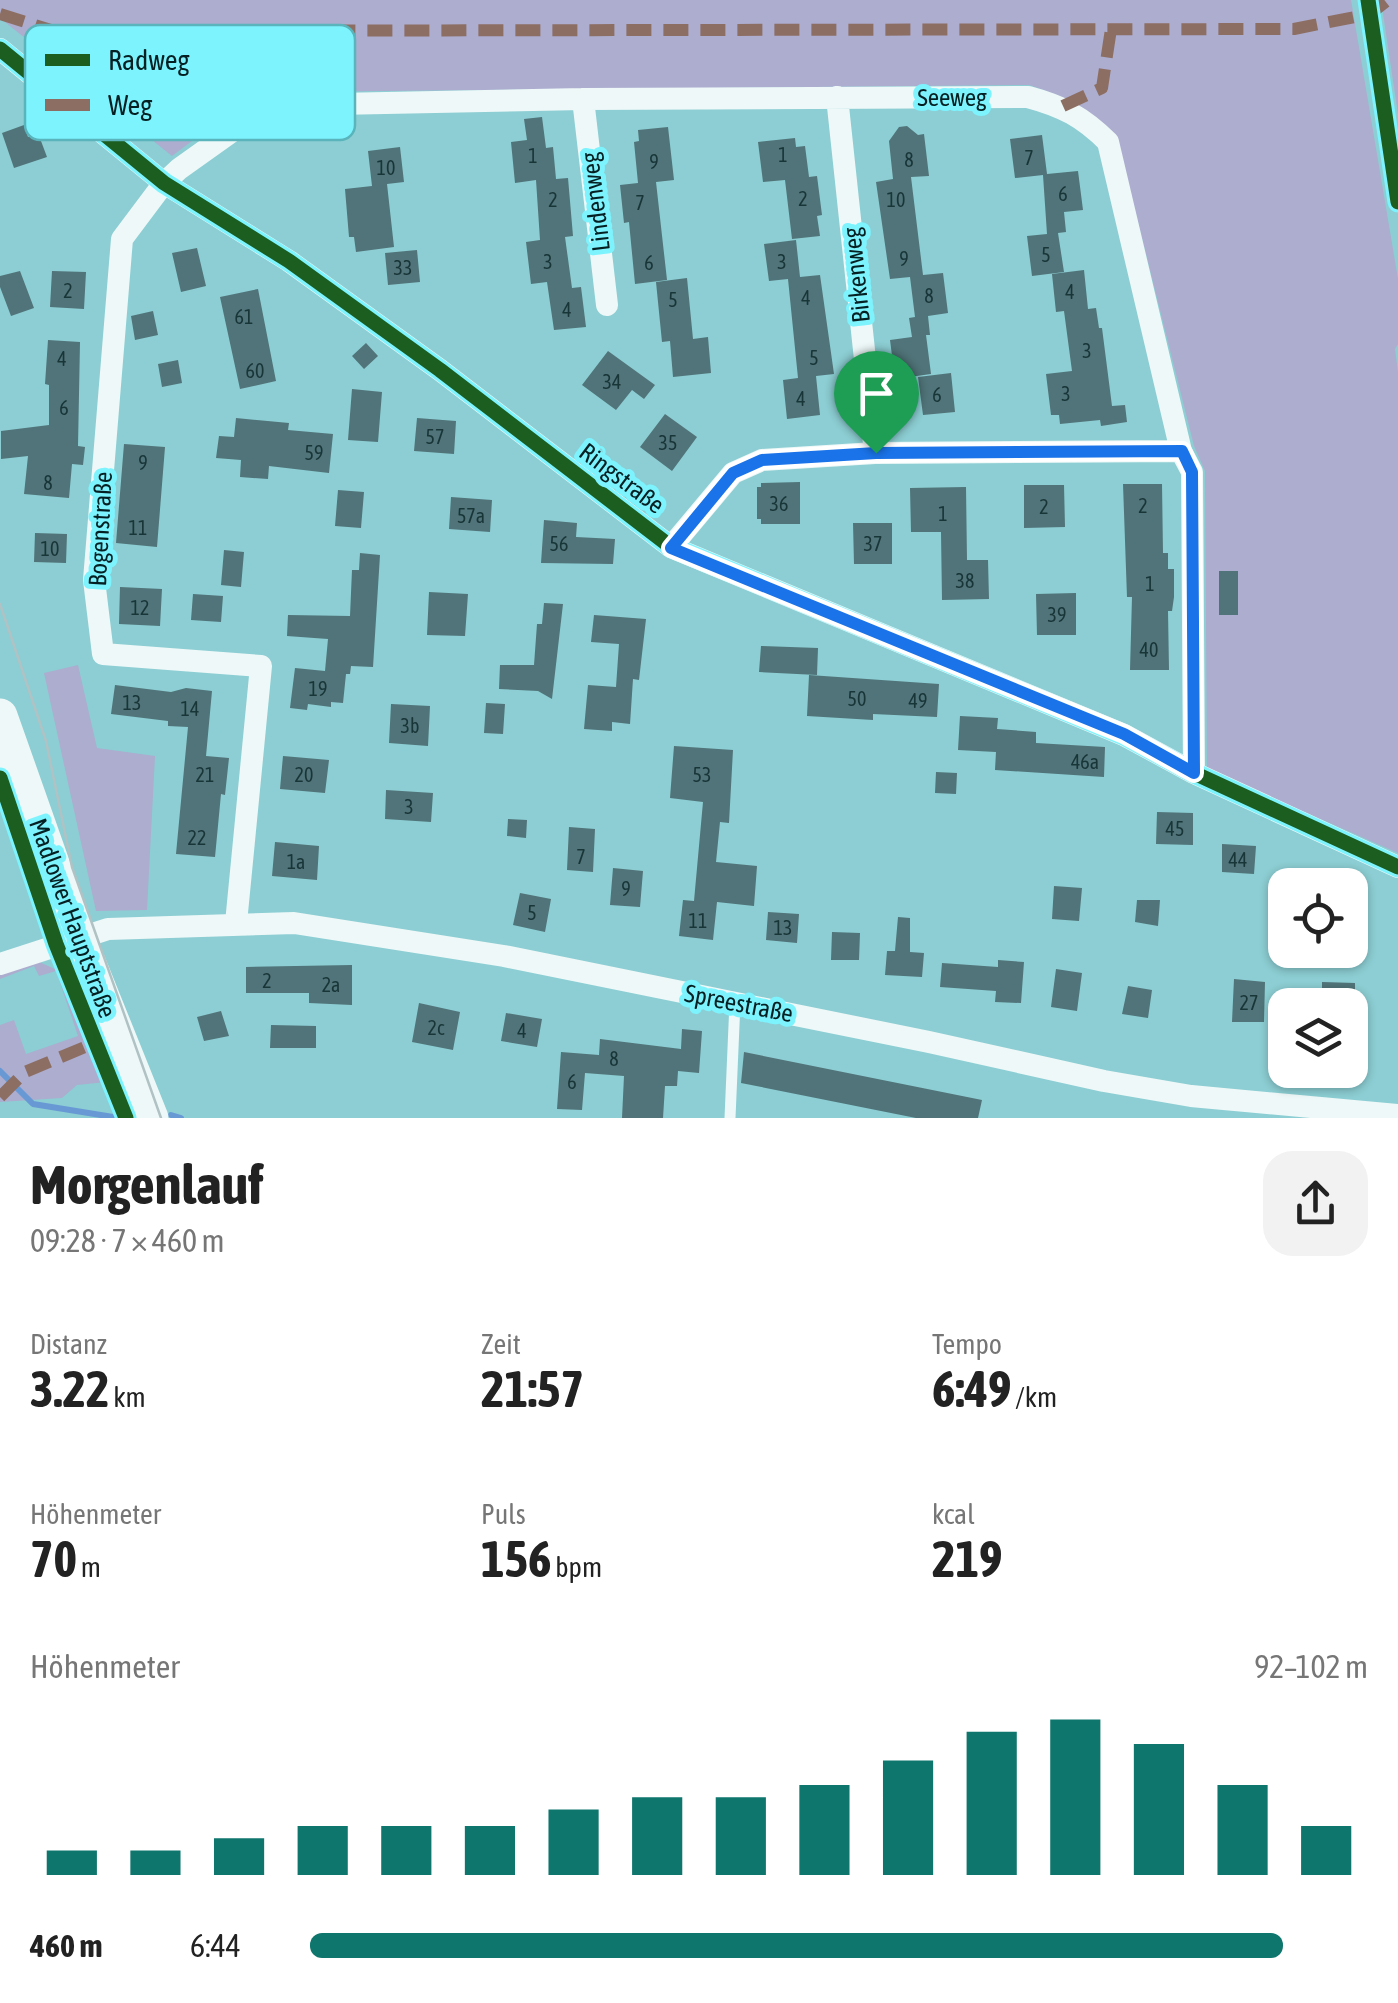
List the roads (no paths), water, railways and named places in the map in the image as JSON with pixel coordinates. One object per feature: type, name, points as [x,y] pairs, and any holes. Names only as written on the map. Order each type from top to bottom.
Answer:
[{"type":"main road","name":"Madlower Hauptstraße","points":[[0,716],[78,937],[151,1118]]},
{"type":"street","name":"Ringstraße","points":[[0,49],[25,69]]},
{"type":"street","name":"Birkenweg","points":[[837,97],[876,453]]},
{"type":"street","name":"Seeweg","points":[[355,104],[1028,97],[1063,106],[1087,121],[1108,142],[1182,451],[1192,472],[1194,773]]},
{"type":"street","name":"Lindenweg","points":[[584,99],[608,305]]},
{"type":"street","name":"Ringstraße","points":[[111,140],[164,183],[304,272],[440,370],[671,548],[1124,734],[1194,773],[1398,867]]},
{"type":"street","name":"Seeweg","points":[[164,183],[221,140]]},
{"type":"street","name":"Bogenstraße","points":[[164,183],[122,239],[94,580],[103,654],[261,666],[236,922]]},
{"type":"street","points":[[671,548],[733,473],[762,460],[876,453],[1182,451]]},
{"type":"street","name":"Spreestraße","points":[[0,964],[108,929],[294,923],[487,952],[1191,1096],[1398,1114]]},
{"type":"lane","points":[[1368,0],[1398,202]]},
{"type":"lane","points":[[730,1118],[736,1002]]},
{"type":"waterway","points":[[0,1071],[33,1104],[113,1117]]},
{"type":"waterway","points":[[171,1115],[181,1118]]},
{"type":"tram line","points":[[0,604],[46,741],[72,867],[161,1118]]}]
